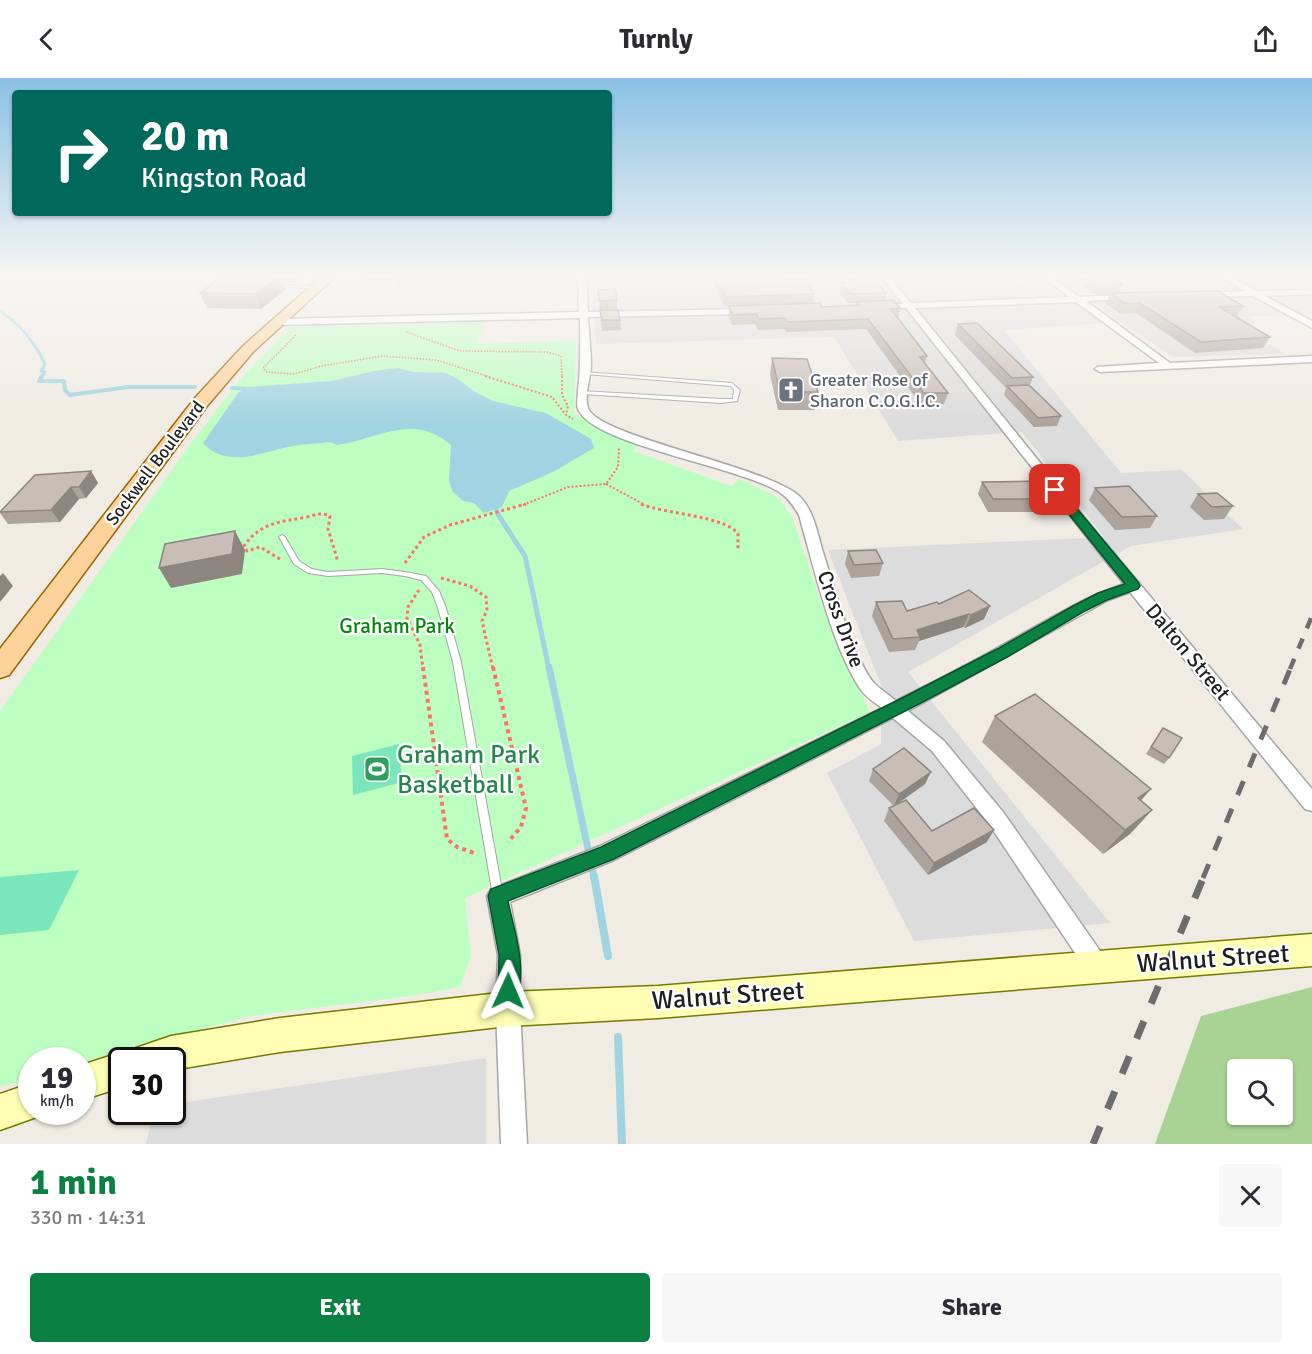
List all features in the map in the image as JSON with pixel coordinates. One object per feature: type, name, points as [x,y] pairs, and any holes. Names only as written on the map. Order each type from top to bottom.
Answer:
[{"type":"main road","name":"Sockwell Boulevard","points":[[0,668],[201,402],[273,326]]},
{"type":"street","points":[[579,414],[584,392],[584,326]]},
{"type":"street","name":"Dalton Street","points":[[925,326],[1133,586],[1312,803]]},
{"type":"street","points":[[1113,326],[1166,364]]},
{"type":"street","points":[[1100,369],[1166,364],[1312,359]]},
{"type":"street","name":"Cross Drive","points":[[579,414],[693,460],[765,481],[785,490],[797,501],[805,515],[835,612],[855,663],[868,687],[938,746],[996,818],[1096,966]]},
{"type":"street","points":[[514,1144],[508,1009],[509,955],[498,896],[607,853],[896,709],[1004,652],[1102,596],[1133,586]]},
{"type":"street","name":"Walnut Street","points":[[186,1051],[280,1035],[508,1009],[658,1002],[1312,950]]},
{"type":"street","points":[[0,1112],[18,1106]]},
{"type":"lane","points":[[584,392],[721,401],[735,400],[737,397],[737,390],[732,385],[585,373]]},
{"type":"lane","points":[[282,537],[296,562],[310,571],[328,574],[382,571],[405,574],[423,578],[435,591],[442,608],[456,662],[498,896]]},
{"type":"path","points":[[404,332],[460,351],[547,352],[561,356],[562,395],[568,406],[566,415]]},
{"type":"path","points":[[300,333],[294,336],[285,348],[263,368],[267,372],[294,374],[322,366],[382,356],[436,360],[552,398],[566,415]]},
{"type":"path","points":[[566,415],[579,414]]},
{"type":"path","points":[[606,484],[617,471],[622,458],[619,446],[614,442]]},
{"type":"path","points":[[405,563],[424,537],[450,525],[485,517],[568,487],[606,484],[625,497],[650,508],[678,516],[727,523],[738,534],[738,550]]},
{"type":"path","points":[[265,526],[256,531],[244,546],[246,550],[260,548],[279,558],[285,567]]},
{"type":"path","points":[[415,587],[419,592],[408,608],[407,617],[408,624],[420,645],[447,839],[456,847],[474,853]]},
{"type":"shaded area","points":[[595,326],[1067,326],[1004,330],[1121,473],[1182,470],[1243,529],[1131,546],[908,672],[1110,923],[914,941],[827,773],[881,744],[881,685],[828,550],[1104,537],[1022,432],[898,441],[834,337],[596,344]]},
{"type":"shaded area","points":[[1127,326],[1237,326],[1285,354],[1173,357]]},
{"type":"shaded area","points":[[486,1058],[486,1144],[146,1144],[150,1125],[186,1125],[186,1102]]},
{"type":"green space","name":"Graham Park","points":[[483,326],[477,344],[576,340],[574,414],[640,443],[633,451],[731,486],[739,479],[779,498],[792,517],[826,616],[870,712],[465,898],[471,956],[460,987],[417,995],[250,1016],[137,1047],[108,1047],[108,1055],[96,1058],[96,1047],[18,1047],[18,1082],[0,1087],[0,711],[189,446],[238,382],[290,327]]},
{"type":"green space","name":"Graham Park Basketball","points":[[399,744],[402,782],[353,795],[352,756]]},
{"type":"green space","points":[[79,870],[49,930],[0,935],[0,877]]},
{"type":"green space","points":[[1312,987],[1312,1144],[1155,1144],[1201,1016]]},
{"type":"water","points":[[398,368],[413,372],[446,373],[493,401],[546,413],[591,439],[594,448],[553,472],[509,491],[502,507],[484,513],[474,503],[463,501],[453,492],[449,481],[451,445],[437,435],[423,430],[396,430],[337,445],[330,442],[301,445],[241,457],[221,455],[203,443],[238,393],[248,387],[332,381]]},
{"type":"building","points":[[873,326],[904,326],[927,356],[920,357],[948,393],[924,393]]},
{"type":"building","points":[[960,326],[980,326],[1033,377],[1012,378]]},
{"type":"building","points":[[1176,326],[1251,326],[1270,337],[1201,342]]},
{"type":"building","points":[[772,358],[807,359],[818,392],[780,392]]},
{"type":"building","points":[[1029,385],[1061,416],[1038,418],[1007,386]]},
{"type":"building","points":[[91,471],[79,487],[71,487],[51,510],[0,512],[35,475]]},
{"type":"building","points":[[1040,481],[1052,499],[993,499],[982,482]]},
{"type":"building","points":[[1129,486],[1157,516],[1122,517],[1095,488]]},
{"type":"building","points":[[1217,493],[1233,506],[1212,507],[1198,494]]},
{"type":"building","points":[[235,531],[232,554],[159,568],[165,544]]},
{"type":"building","points":[[876,550],[883,563],[854,565],[848,551]]},
{"type":"building","points":[[969,590],[990,606],[971,615],[917,630],[920,637],[893,639],[876,602],[902,601],[907,611],[937,602],[939,604]]},
{"type":"building","points":[[1035,694],[1151,789],[1138,798],[1152,810],[1125,830],[995,716]]},
{"type":"building","points":[[1163,728],[1182,738],[1169,758],[1151,747]]},
{"type":"building","points":[[904,748],[931,772],[899,794],[873,769]]},
{"type":"building","points":[[906,800],[932,831],[974,808],[994,830],[934,863],[889,808]]},
{"type":"waterway","points":[[18,326],[37,349],[45,364],[41,371],[45,372],[41,377]]},
{"type":"waterway","points":[[42,376],[39,381],[64,381],[65,390],[70,395],[128,387],[195,387]]},
{"type":"waterway","points":[[232,388],[251,389]]},
{"type":"waterway","points":[[494,504],[499,516],[525,556],[549,669]]},
{"type":"waterway","points":[[549,667],[588,849]]},
{"type":"waterway","points":[[593,872],[594,878]]},
{"type":"waterway","points":[[594,876],[608,956]]},
{"type":"waterway","points":[[618,1037],[622,1144]]},
{"type":"railway","points":[[1290,669],[1312,616]]},
{"type":"railway","points":[[1203,878],[1291,667]]},
{"type":"railway","points":[[1093,1144],[1204,876]]},
{"type":"place","name":"Greater Rose of Sharon C.O.G.I.C.","points":[[791,390]]},
{"type":"place","name":"Graham Park Basketball","points":[[377,769]]},
{"type":"route","points":[[508,991],[509,955],[498,896],[607,853],[914,699],[1004,652],[1102,596],[1133,586],[1055,490]]}]
